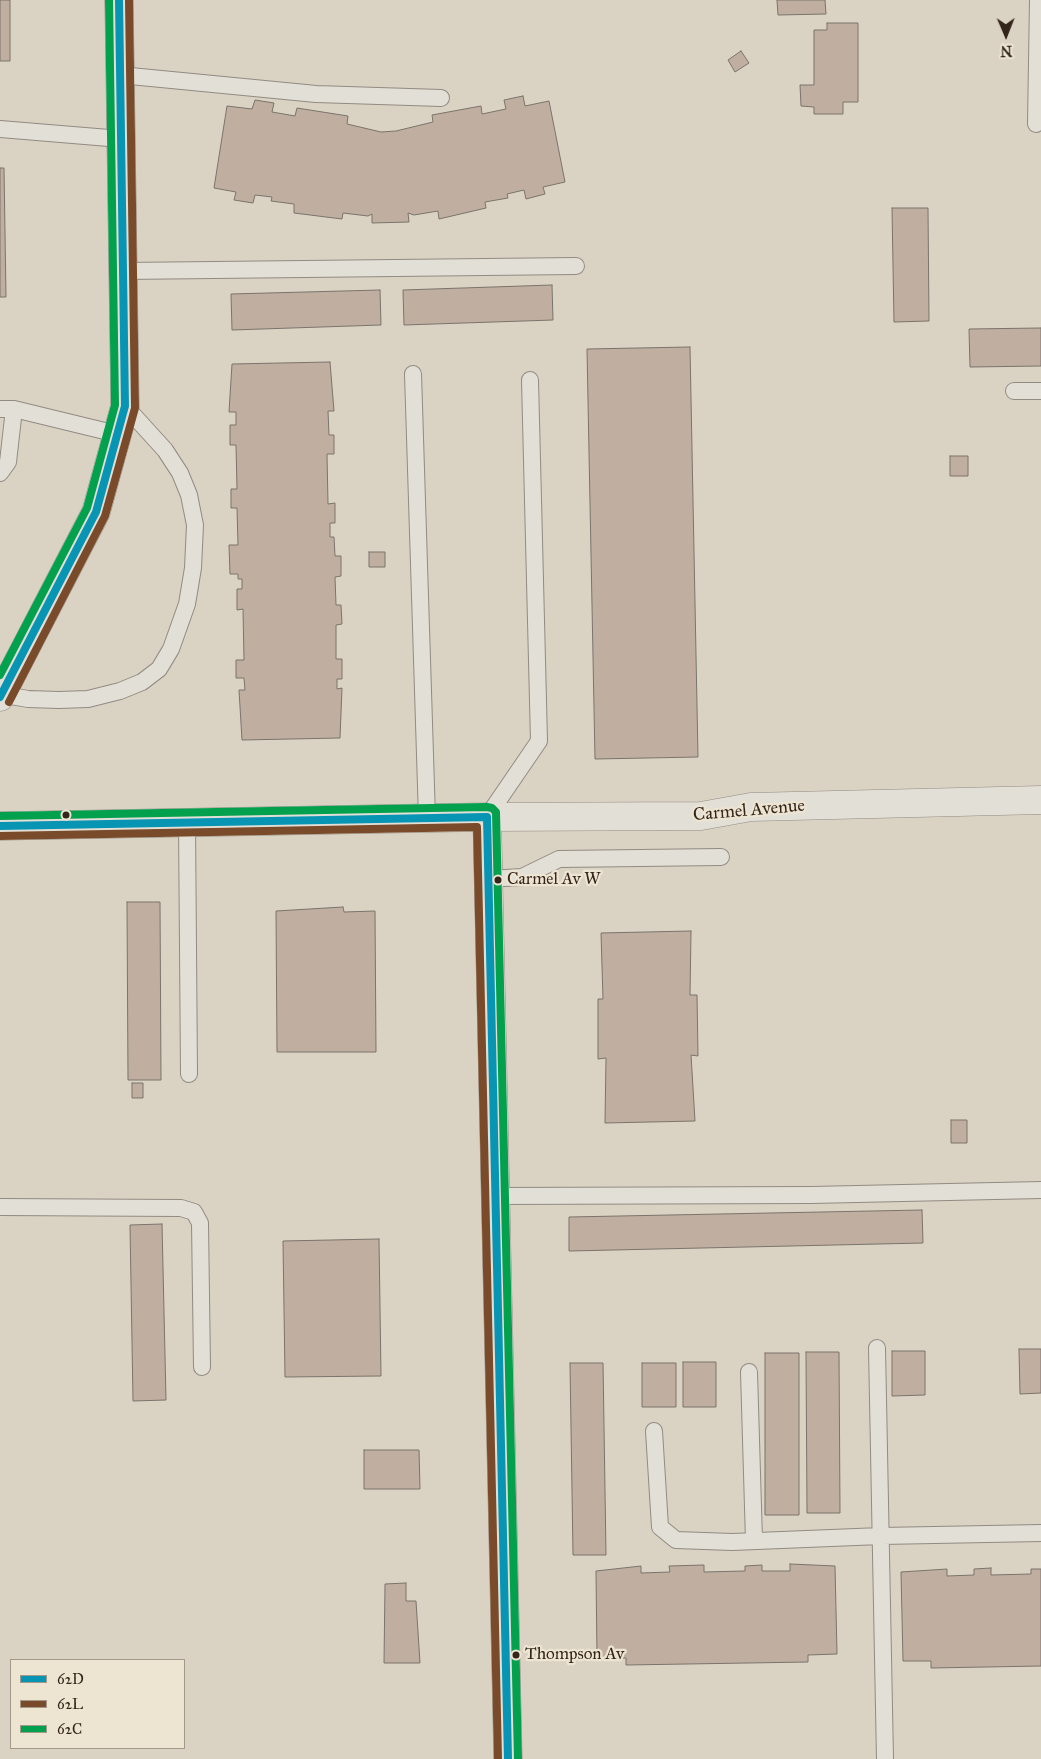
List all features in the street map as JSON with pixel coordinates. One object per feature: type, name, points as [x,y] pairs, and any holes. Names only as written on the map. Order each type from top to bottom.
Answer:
[{"type":"street","points":[[0,696],[96,512],[125,406],[119,0]]},
{"type":"street","name":"Carmel Avenue","points":[[0,826],[487,817],[701,816],[751,807],[1041,800]]},
{"type":"street","points":[[487,817],[508,1759]]},
{"type":"lane","points":[[1036,124],[1038,0]]},
{"type":"lane","points":[[120,75],[316,94],[441,98]]},
{"type":"lane","points":[[0,129],[121,140]]},
{"type":"lane","points":[[123,271],[576,266]]},
{"type":"lane","points":[[414,374],[426,818]]},
{"type":"lane","points":[[487,817],[539,741],[530,380]]},
{"type":"lane","points":[[1014,391],[1041,391]]},
{"type":"lane","points":[[0,696],[28,699],[88,699],[120,691],[142,682],[159,669],[171,649],[187,604],[194,568],[195,524],[189,495],[180,473],[165,450],[125,406]]},
{"type":"lane","points":[[0,473],[8,462],[7,409],[117,434]]},
{"type":"lane","points":[[187,823],[189,1074]]},
{"type":"lane","points":[[488,879],[522,877],[559,859],[721,857]]},
{"type":"lane","points":[[495,1196],[811,1195],[1041,1190]]},
{"type":"lane","points":[[0,1207],[182,1208],[194,1212],[200,1223],[202,1366]]},
{"type":"lane","points":[[877,1348],[885,1759]]},
{"type":"lane","points":[[749,1372],[754,1541]]},
{"type":"lane","points":[[654,1431],[660,1527],[676,1540],[732,1542],[881,1536],[1041,1533]]},
{"type":"building","points":[[0,0],[10,0],[10,61],[0,61]]},
{"type":"building","points":[[777,0],[825,0],[826,14],[778,15]]},
{"type":"building","points":[[827,23],[858,23],[858,102],[843,102],[843,114],[814,114],[814,107],[801,106],[800,85],[814,85],[814,30],[827,30]]},
{"type":"building","points":[[741,51],[749,63],[735,72],[728,60]]},
{"type":"building","points":[[523,96],[525,106],[549,101],[565,182],[543,187],[545,194],[526,199],[524,190],[507,194],[508,198],[485,202],[486,208],[439,219],[438,211],[414,215],[408,213],[409,222],[372,223],[372,214],[368,216],[343,213],[342,219],[294,213],[294,204],[271,201],[272,197],[255,195],[253,203],[234,200],[236,192],[214,188],[227,106],[252,109],[255,100],[274,103],[272,112],[295,116],[297,108],[348,116],[347,124],[381,132],[396,131],[433,122],[432,115],[481,106],[482,114],[506,109],[504,100]]},
{"type":"building","points":[[0,168],[4,168],[6,297],[0,297]]},
{"type":"building","points":[[892,208],[928,208],[929,321],[894,322]]},
{"type":"building","points":[[552,285],[553,320],[404,325],[403,290]]},
{"type":"building","points":[[380,290],[381,325],[232,330],[231,294]]},
{"type":"building","points":[[1041,328],[1041,366],[970,367],[969,329]]},
{"type":"building","points":[[690,347],[698,757],[595,759],[587,349]]},
{"type":"building","points":[[330,362],[334,411],[328,411],[329,435],[334,435],[334,454],[327,454],[328,504],[335,503],[335,523],[330,523],[330,537],[334,537],[335,556],[341,556],[341,576],[335,577],[336,605],[341,605],[342,624],[336,625],[336,659],[342,659],[342,679],[337,679],[337,689],[342,688],[340,738],[242,740],[239,690],[245,690],[244,678],[236,678],[236,660],[244,660],[243,609],[237,610],[237,589],[242,589],[242,579],[238,579],[238,574],[230,574],[229,545],[238,545],[237,508],[231,508],[231,489],[237,489],[236,445],[230,445],[230,425],[236,425],[236,412],[229,412],[232,364]]},
{"type":"building","points":[[950,456],[968,456],[968,476],[950,476]]},
{"type":"building","points":[[369,552],[385,552],[385,567],[369,567]]},
{"type":"building","points":[[127,902],[160,902],[161,1080],[128,1080]]},
{"type":"building","points":[[343,907],[344,912],[375,911],[376,1052],[277,1052],[276,911]]},
{"type":"building","points":[[691,931],[690,995],[697,995],[698,1056],[691,1055],[695,1121],[605,1123],[606,1058],[598,1059],[598,999],[603,999],[601,933]]},
{"type":"building","points":[[132,1083],[143,1083],[143,1098],[132,1098]]},
{"type":"building","points":[[951,1120],[967,1120],[967,1143],[951,1143]]},
{"type":"building","points":[[922,1210],[923,1243],[569,1251],[569,1217]]},
{"type":"building","points":[[162,1224],[166,1400],[133,1401],[130,1225]]},
{"type":"building","points":[[379,1239],[381,1376],[285,1377],[283,1241]]},
{"type":"building","points":[[1019,1349],[1041,1349],[1041,1393],[1020,1394]]},
{"type":"building","points":[[892,1351],[925,1351],[925,1395],[892,1396]]},
{"type":"building","points":[[806,1352],[839,1352],[840,1513],[807,1513]]},
{"type":"building","points":[[765,1353],[799,1353],[799,1515],[765,1515]]},
{"type":"building","points":[[683,1362],[716,1362],[716,1407],[683,1407]]},
{"type":"building","points":[[570,1363],[603,1363],[606,1555],[573,1555]]},
{"type":"building","points":[[642,1363],[676,1363],[676,1407],[642,1407]]},
{"type":"building","points":[[364,1450],[419,1450],[420,1489],[364,1489]]},
{"type":"building","points":[[790,1564],[835,1566],[837,1654],[808,1655],[808,1662],[626,1665],[626,1658],[597,1658],[596,1571],[641,1566],[641,1573],[670,1572],[669,1566],[704,1565],[704,1572],[745,1571],[745,1566],[762,1565],[762,1571],[790,1571]]},
{"type":"building","points":[[991,1568],[991,1575],[1031,1574],[1031,1569],[1041,1569],[1041,1666],[931,1668],[931,1661],[903,1661],[901,1572],[947,1569],[947,1576],[974,1575],[974,1569]]},
{"type":"building","points":[[406,1583],[406,1601],[416,1601],[420,1663],[384,1663],[385,1584]]},
{"type":"transit line","name":"62C","points":[[0,675],[87,508],[115,405],[109,0]]},
{"type":"transit line","name":"62D","points":[[0,697],[96,512],[125,406],[119,0]]},
{"type":"transit line","name":"62L","points":[[9,702],[105,516],[135,408],[129,0]]},
{"type":"transit line","name":"62C","points":[[0,816],[487,807],[492,808],[496,812],[518,1759]]},
{"type":"transit line","name":"62D","points":[[0,826],[487,817],[508,1759]]},
{"type":"transit line","name":"62L","points":[[0,836],[477,827],[498,1759]]},
{"type":"place","name":"Carmel Av W","points":[[498,880]]},
{"type":"place","name":"Thompson Av","points":[[516,1655]]}]
